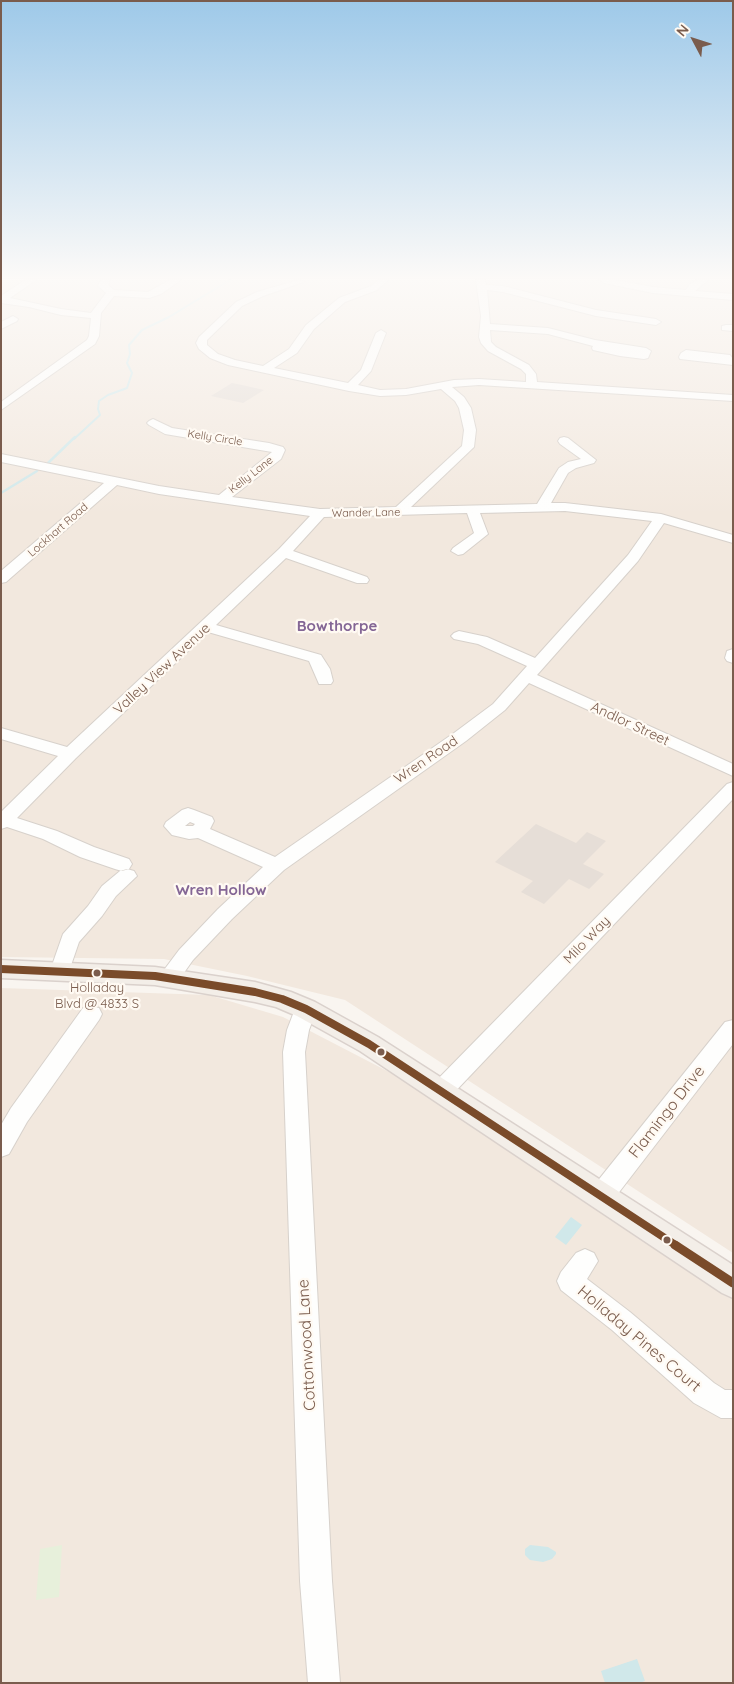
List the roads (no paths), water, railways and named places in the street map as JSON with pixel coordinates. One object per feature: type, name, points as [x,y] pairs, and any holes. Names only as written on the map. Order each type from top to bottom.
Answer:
[{"type":"main road","points":[[1,969],[132,974],[169,978],[255,992],[282,999],[306,1009],[346,1030],[733,1283]]},
{"type":"street","points":[[1,407],[68,359]]},
{"type":"street","points":[[223,359],[264,370],[373,392],[397,393],[443,385],[479,382],[733,398]]},
{"type":"street","points":[[264,370],[282,359]]},
{"type":"street","points":[[349,388],[366,371],[371,359]]},
{"type":"street","points":[[511,359],[532,374],[532,385]]},
{"type":"street","points":[[398,512],[468,447],[470,430],[465,408],[460,399],[443,385]]},
{"type":"street","name":"Kelly Circle","points":[[153,423],[169,431],[279,450]]},
{"type":"street","points":[[542,507],[563,471],[572,465],[590,460],[564,441]]},
{"type":"street","name":"Kelly Lane","points":[[221,499],[277,456],[279,450]]},
{"type":"street","name":"Wander Lane","points":[[1,458],[114,481],[320,513],[542,507],[589,509],[661,518],[733,539]]},
{"type":"street","name":"Lockhart Road","points":[[1,579],[114,481]]},
{"type":"street","points":[[458,551],[481,534],[472,509]]},
{"type":"street","name":"Valley View Avenue","points":[[3,821],[70,754],[207,627],[284,552],[320,513]]},
{"type":"street","name":"Wren Road","points":[[169,978],[186,955],[225,914],[277,865],[482,721],[498,707],[633,558],[661,518]]},
{"type":"street","points":[[284,552],[362,580]]},
{"type":"street","points":[[207,627],[315,658],[322,669],[325,681]]},
{"type":"street","name":"Andlor Street","points":[[459,636],[482,640],[532,670],[733,772]]},
{"type":"street","points":[[1,733],[70,754]]},
{"type":"street","name":"Milo Way","points":[[441,1091],[733,788]]},
{"type":"street","points":[[3,821],[50,835],[124,870],[95,911],[70,939],[60,971]]},
{"type":"street","points":[[200,832],[277,865]]},
{"type":"street","name":"Cottonwood Lane","points":[[306,1009],[298,1030],[294,1052],[316,1581],[324,1683]]},
{"type":"street","points":[[1,1147],[19,1115],[91,1014]]},
{"type":"street","name":"Flamingo Drive","points":[[600,1196],[731,1035]]},
{"type":"street","name":"Holladay Pines Court","points":[[585,1261],[570,1281],[621,1321],[704,1393],[721,1404],[733,1404]]},
{"type":"water","points":[[571,1217],[582,1225],[566,1245],[555,1237]]},
{"type":"water","points":[[530,1545],[548,1547],[556,1552],[556,1554],[552,1559],[543,1562],[530,1560],[525,1555],[525,1549]]},
{"type":"water","points":[[637,1659],[645,1681],[639,1683],[605,1683],[601,1671]]},
{"type":"waterway","points":[[74,439],[100,415],[98,409],[99,401],[108,395],[127,388],[132,373],[127,363],[128,359]]},
{"type":"waterway","points":[[48,463],[75,437]]},
{"type":"waterway","points":[[1,493],[37,471]]},
{"type":"place","name":"Holladay Blvd @ 4833 S","points":[[97,973]]},
{"type":"district","name":"Bowthorpe","points":[[337,626]]},
{"type":"district","name":"Wren Hollow","points":[[221,890]]}]
